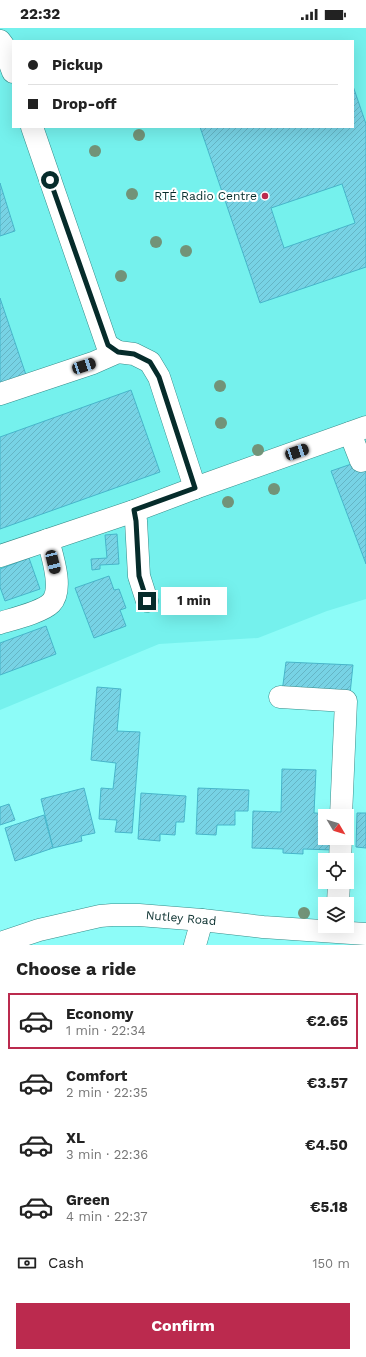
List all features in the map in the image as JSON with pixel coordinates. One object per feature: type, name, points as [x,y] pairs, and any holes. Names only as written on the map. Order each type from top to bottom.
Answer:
[{"type":"street","points":[[0,41],[3,45],[12,69]]},
{"type":"street","points":[[32,128],[108,345],[118,352],[134,354],[150,362],[159,377],[195,488]]},
{"type":"street","points":[[0,394],[93,363],[118,352]]},
{"type":"street","points":[[0,556],[358,430],[361,461]]},
{"type":"street","points":[[134,510],[139,576],[147,601]]},
{"type":"street","points":[[0,623],[44,608],[52,602],[56,592],[56,574],[48,540]]},
{"type":"street","points":[[280,697],[346,701],[341,809]]},
{"type":"street","name":"Nutley Road","points":[[0,943],[39,930],[100,916],[139,914],[263,927],[318,928]]},
{"type":"street","points":[[195,945],[202,920]]},
{"type":"street","name":"Nutley Road","points":[[354,933],[366,934]]},
{"type":"shaded area","points":[[0,28],[366,28],[366,599],[327,611],[258,638],[159,644],[0,710]]},
{"type":"building","name":"RTÉ Radio Centre","points":[[354,89],[366,124],[366,267],[260,303],[200,128],[354,128]],"holes":[[[342,184],[355,223],[284,248],[271,208]]]},
{"type":"building","points":[[0,183],[15,231],[0,236]]},
{"type":"building","points":[[0,298],[26,375],[0,384]]},
{"type":"building","points":[[131,390],[160,472],[0,529],[0,437]]},
{"type":"building","points":[[366,459],[366,564],[331,471]]},
{"type":"building","points":[[117,534],[119,564],[100,565],[100,569],[92,570],[91,559],[107,558],[105,535]]},
{"type":"building","points":[[29,558],[40,589],[5,601],[0,587],[0,569]]},
{"type":"building","points":[[109,576],[114,590],[119,589],[126,608],[120,610],[126,626],[94,638],[75,588]]},
{"type":"building","points":[[46,626],[56,654],[0,675],[0,643]]},
{"type":"building","points":[[286,662],[353,665],[350,694],[282,692]]},
{"type":"building","points":[[97,687],[121,689],[117,731],[140,732],[132,833],[115,832],[117,820],[99,819],[101,788],[113,789],[116,763],[91,760]]},
{"type":"building","points":[[282,769],[316,770],[314,813],[318,813],[318,845],[335,845],[335,850],[303,849],[303,854],[283,853],[283,849],[252,848],[253,811],[281,812]]},
{"type":"building","points":[[84,788],[95,833],[81,836],[82,841],[53,848],[41,799]]},
{"type":"building","points":[[198,788],[249,790],[248,811],[235,811],[235,825],[217,825],[216,835],[196,834]]},
{"type":"building","points":[[141,793],[186,796],[184,822],[176,822],[175,835],[160,834],[160,841],[138,839]]},
{"type":"building","points":[[9,804],[15,820],[0,825],[0,807]]},
{"type":"building","points":[[357,813],[366,813],[366,848],[356,847]]},
{"type":"building","points":[[44,815],[53,848],[15,861],[5,828]]},
{"type":"place","name":"RTÉ Radio Centre","points":[[265,196]]},
{"type":"route","points":[[50,180],[108,345],[118,352],[134,354],[150,362],[159,377],[195,488],[134,510],[139,576],[147,601]]}]
